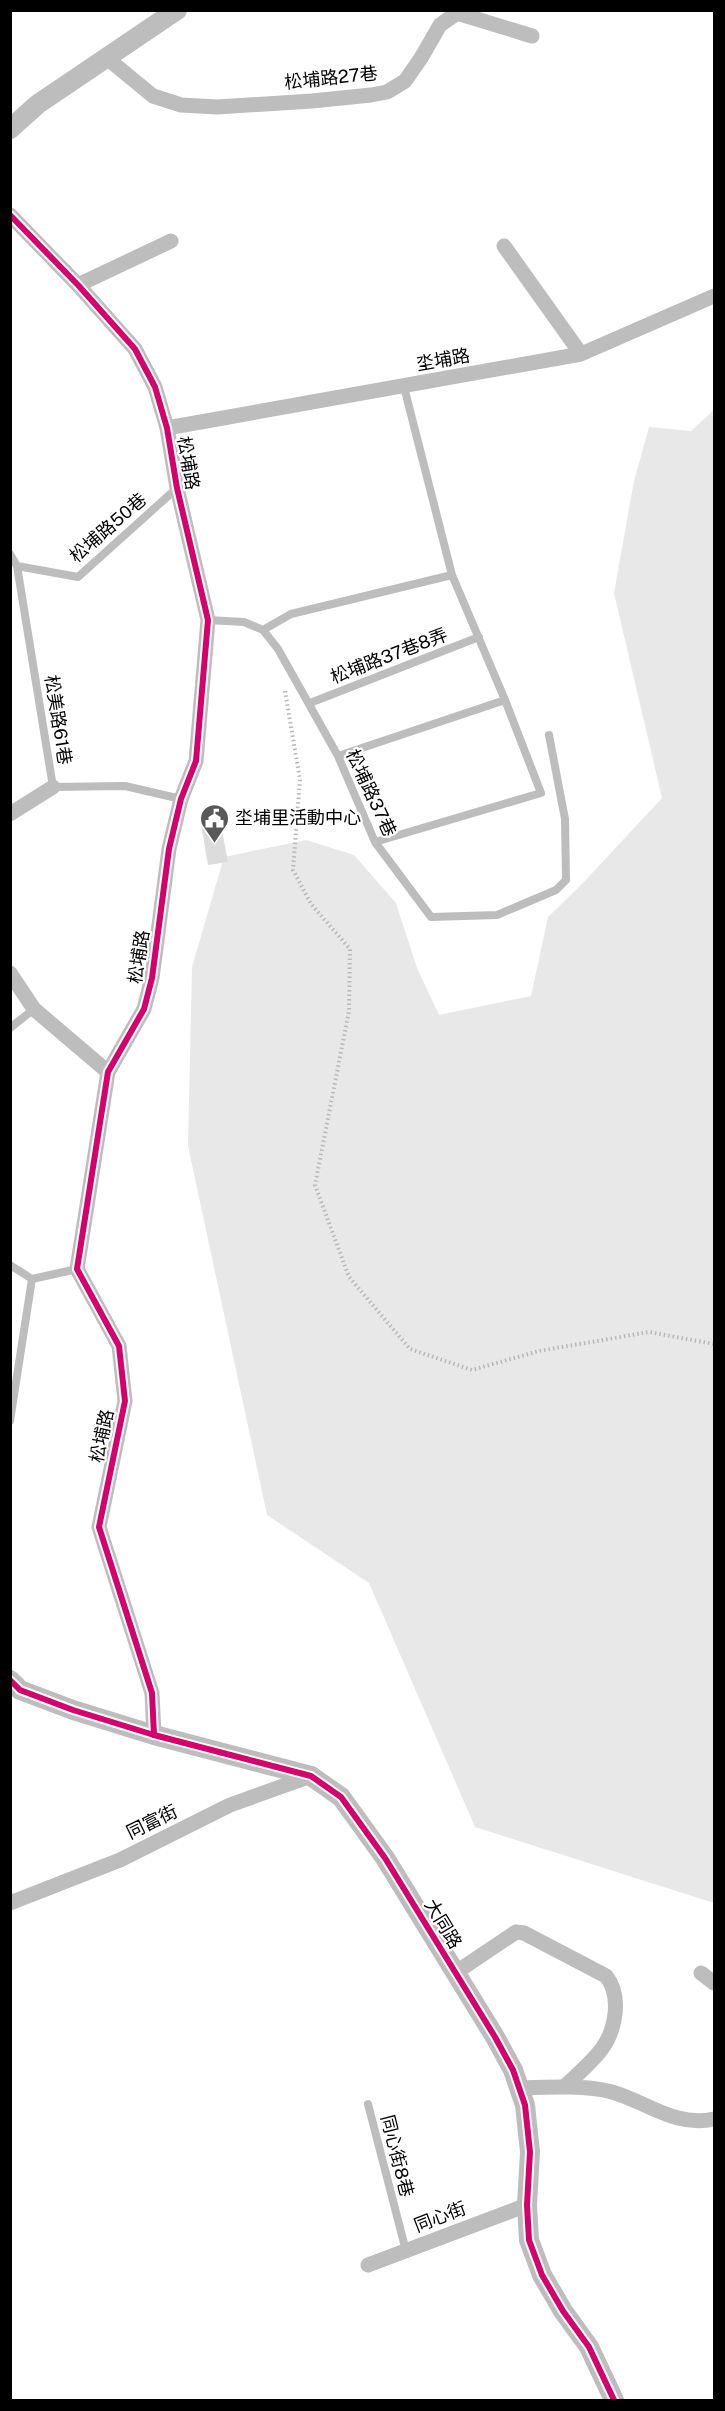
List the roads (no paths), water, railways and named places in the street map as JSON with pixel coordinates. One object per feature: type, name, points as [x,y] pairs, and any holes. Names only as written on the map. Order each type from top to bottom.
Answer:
[{"type":"street","points":[[10,129],[38,104],[108,59],[177,10]]},
{"type":"street","name":"松埔路27巷","points":[[108,59],[153,96],[182,105],[265,104],[387,92],[405,81],[422,58],[440,25],[457,14],[532,36]]},
{"type":"street","name":"松埔路","points":[[10,215],[78,285],[135,349],[155,387],[167,428],[177,488],[208,620],[196,761],[181,800],[169,849],[152,978],[144,1009],[108,1072],[77,1269],[119,1346],[125,1401],[99,1527],[152,1694],[154,1735]]},
{"type":"street","points":[[78,285],[171,241]]},
{"type":"street","points":[[504,246],[581,354]]},
{"type":"street","name":"坔埔路","points":[[167,428],[581,354],[714,296]]},
{"type":"street","points":[[10,814],[53,787]]},
{"type":"street","points":[[10,973],[34,1009],[108,1072]]},
{"type":"street","name":"大同路","points":[[10,1680],[20,1690],[74,1710],[154,1735],[311,1776],[341,1797],[385,1858],[513,2070],[525,2105],[530,2152],[527,2205],[529,2240],[542,2275],[588,2347],[614,2400]]},
{"type":"street","name":"同富街","points":[[10,1903],[120,1860],[230,1805],[311,1776]]},
{"type":"street","points":[[455,1972],[516,1932],[524,1933],[606,1976],[612,1983],[616,1996],[613,2021],[603,2048],[564,2087]]},
{"type":"street","points":[[701,1973],[714,1983]]},
{"type":"street","points":[[519,2088],[564,2087],[612,2092],[675,2119],[714,2119]]},
{"type":"street","name":"同心街","points":[[368,2265],[527,2205]]},
{"type":"lane","points":[[375,842],[541,793],[506,700],[452,575],[404,387]]},
{"type":"lane","name":"松埔路50巷","points":[[17,566],[78,577],[177,488]]},
{"type":"lane","points":[[10,554],[17,566]]},
{"type":"lane","name":"松美路61巷","points":[[17,566],[53,787],[125,786],[181,800]]},
{"type":"lane","points":[[208,620],[244,622],[263,630],[291,614],[452,575]]},
{"type":"lane","name":"松埔路37巷","points":[[263,630],[278,649],[310,703],[338,756],[375,842],[431,917],[497,915],[556,890],[566,880],[565,819],[549,735]]},
{"type":"lane","name":"松埔路37巷8弄","points":[[310,703],[479,637]]},
{"type":"lane","points":[[338,756],[506,700]]},
{"type":"lane","points":[[10,1028],[34,1009]]},
{"type":"lane","points":[[10,1264],[32,1279],[77,1269]]},
{"type":"lane","points":[[10,1421],[32,1279]]},
{"type":"lane","name":"同心街8巷","points":[[368,2104],[406,2250]]},
{"type":"place","name":"坔埔里活動中心","points":[[214,844]]}]
